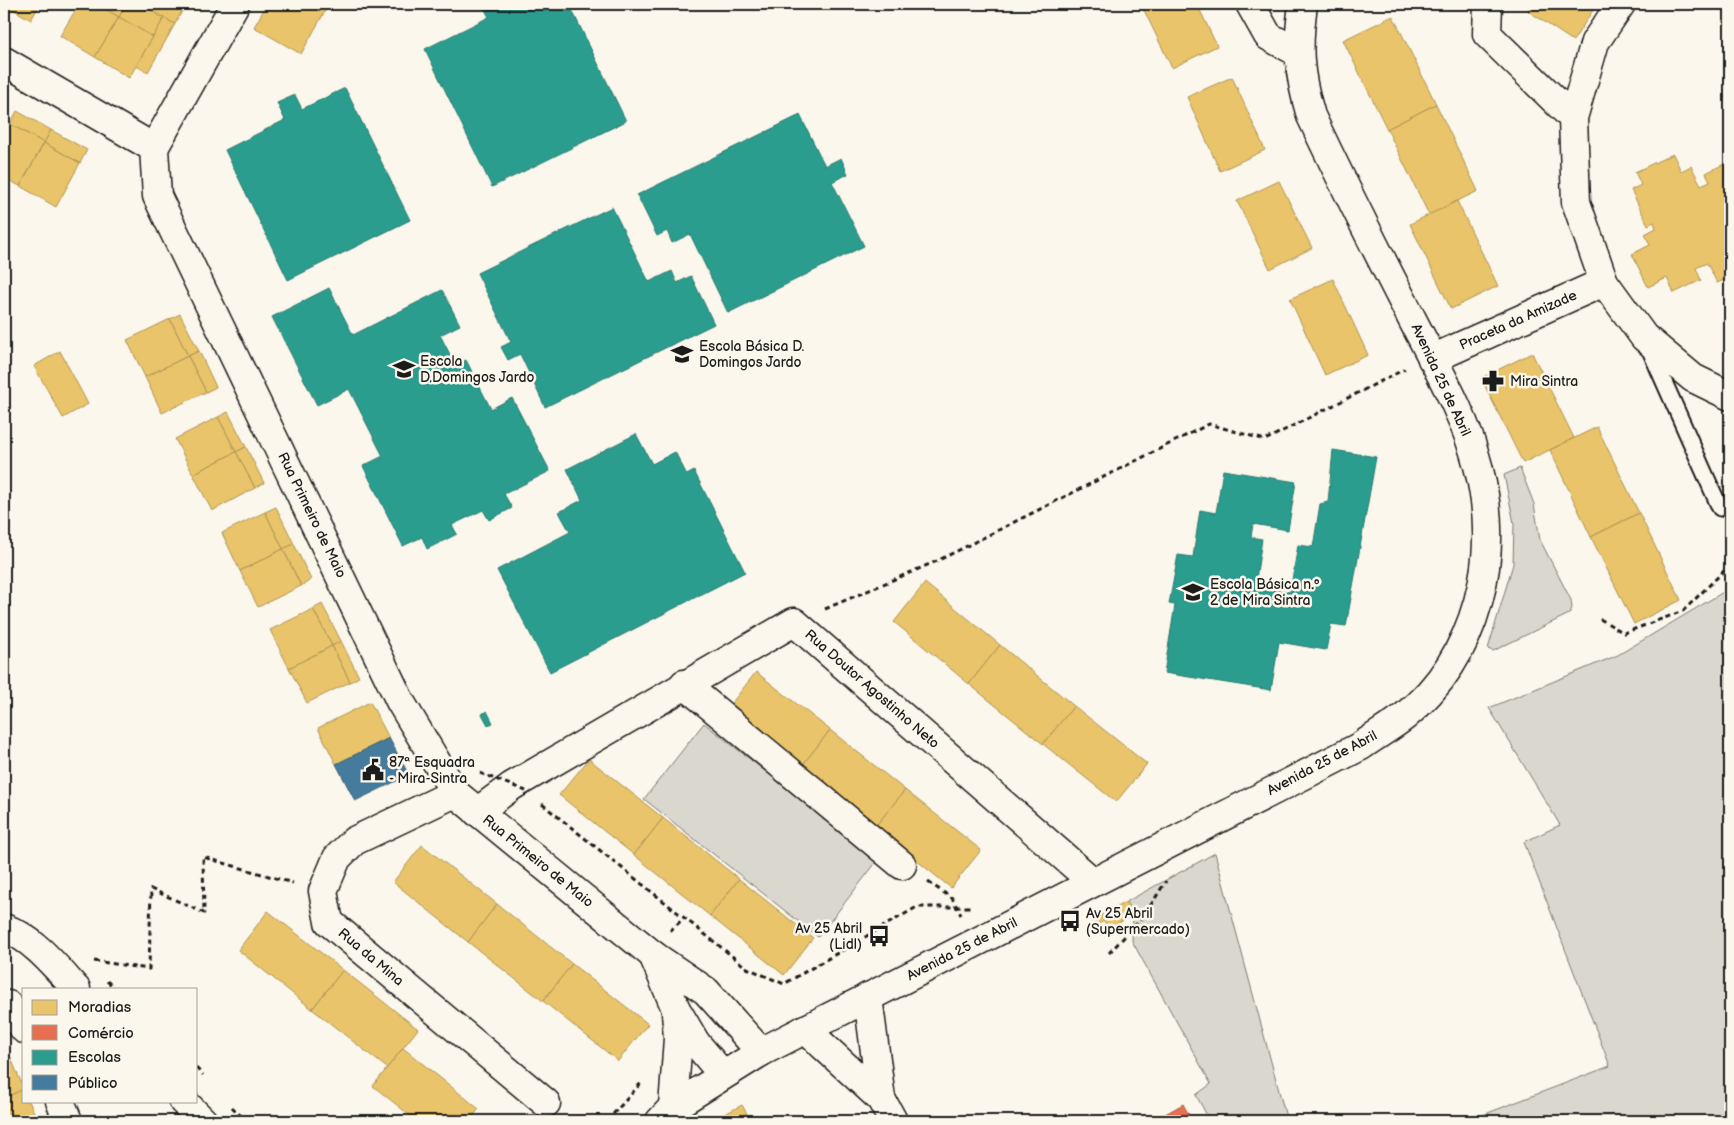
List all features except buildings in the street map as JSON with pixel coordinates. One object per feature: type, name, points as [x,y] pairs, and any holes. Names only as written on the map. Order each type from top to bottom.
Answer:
[{"type":"street","points":[[4,60],[154,148],[235,4]]},
{"type":"street","points":[[1250,4],[1268,36],[1298,53]]},
{"type":"street","name":"Avenida 25 de Abril","points":[[666,1114],[722,1075],[761,1052],[1361,746],[1405,715],[1436,685],[1457,654],[1472,624],[1483,586],[1488,540],[1487,507],[1478,465],[1465,429],[1432,359],[1311,116],[1300,81],[1298,53],[1303,4]]},
{"type":"street","points":[[1488,4],[1487,34],[1573,118]]},
{"type":"street","points":[[1621,4],[1596,42],[1573,118],[1576,202],[1604,282],[1644,337],[1693,378],[1730,396]]},
{"type":"street","name":"Rua Primeiro de Maio","points":[[154,148],[156,196],[400,701],[455,793],[653,955],[706,992],[761,1052]]},
{"type":"street","name":"Praceta da Amizade","points":[[1432,359],[1604,282]]},
{"type":"street","name":"Rua Doutor Agostinho Neto","points":[[477,812],[524,791],[684,684],[794,622],[1093,882]]},
{"type":"street","points":[[684,684],[902,864]]},
{"type":"street","points":[[322,891],[338,858],[354,841],[455,793]]},
{"type":"street","name":"Rua da Mina","points":[[322,891],[329,922],[546,1104]]},
{"type":"street","points":[[4,928],[13,931],[35,948],[75,988]]},
{"type":"street","name":"Rua Primeiro de Maio","points":[[653,955],[676,1009],[696,1043],[722,1075]]},
{"type":"street","points":[[868,997],[887,1110]]},
{"type":"street","points":[[8,1005],[22,1026]]},
{"type":"street","points":[[666,1114],[678,1038],[676,1009]]},
{"type":"street","points":[[805,1029],[887,1110]]},
{"type":"street","points":[[60,1102],[68,1121]]},
{"type":"street","points":[[184,1102],[203,1121]]},
{"type":"lane","points":[[1644,337],[1720,508]]},
{"type":"path","points":[[794,622],[937,561],[1209,424],[1265,440],[1407,368]]},
{"type":"path","points":[[1600,619],[1624,633],[1682,611],[1730,565]]},
{"type":"path","points":[[475,765],[480,773],[524,791]]},
{"type":"path","points":[[541,803],[747,968],[784,984],[917,907],[968,908],[977,904]]},
{"type":"path","points":[[89,964],[95,960],[149,969],[151,889],[204,913],[203,857],[322,891]]},
{"type":"path","points":[[902,864],[952,898],[975,942]]},
{"type":"path","points":[[1109,953],[1144,916],[1170,875]]},
{"type":"path","points":[[670,931],[684,918]]},
{"type":"shaded area","points":[[1520,468],[1534,504],[1540,540],[1571,600],[1572,608],[1569,614],[1493,651],[1488,649],[1513,564],[1514,523],[1504,475]]},
{"type":"shaded area","points":[[1730,588],[1730,1121],[1467,1121],[1610,1066],[1524,842],[1560,825],[1489,708],[1618,655]]},
{"type":"shaded area","points":[[704,723],[878,860],[818,937],[644,799]]},
{"type":"shaded area","points":[[1215,853],[1287,1121],[1210,1121],[1196,1095],[1211,1084],[1132,941],[1133,915],[1126,902]]},
{"type":"place","name":"Escola Básica D. Domingos Jardo","points":[[682,354]]},
{"type":"place","name":"Escola D.Domingos Jardo","points":[[404,369]]},
{"type":"place","name":"Mira Sintra","points":[[1493,381]]},
{"type":"place","name":"Escola Básica n.º 2 de Mira Sintra","points":[[1193,592]]},
{"type":"place","name":"87ª Esquadra - Mira-Sintra","points":[[373,770]]},
{"type":"place","name":"Av 25 Abril (Supermercado)","points":[[1070,921]]},
{"type":"place","name":"Av 25 Abril (Lidl)","points":[[879,936]]}]
